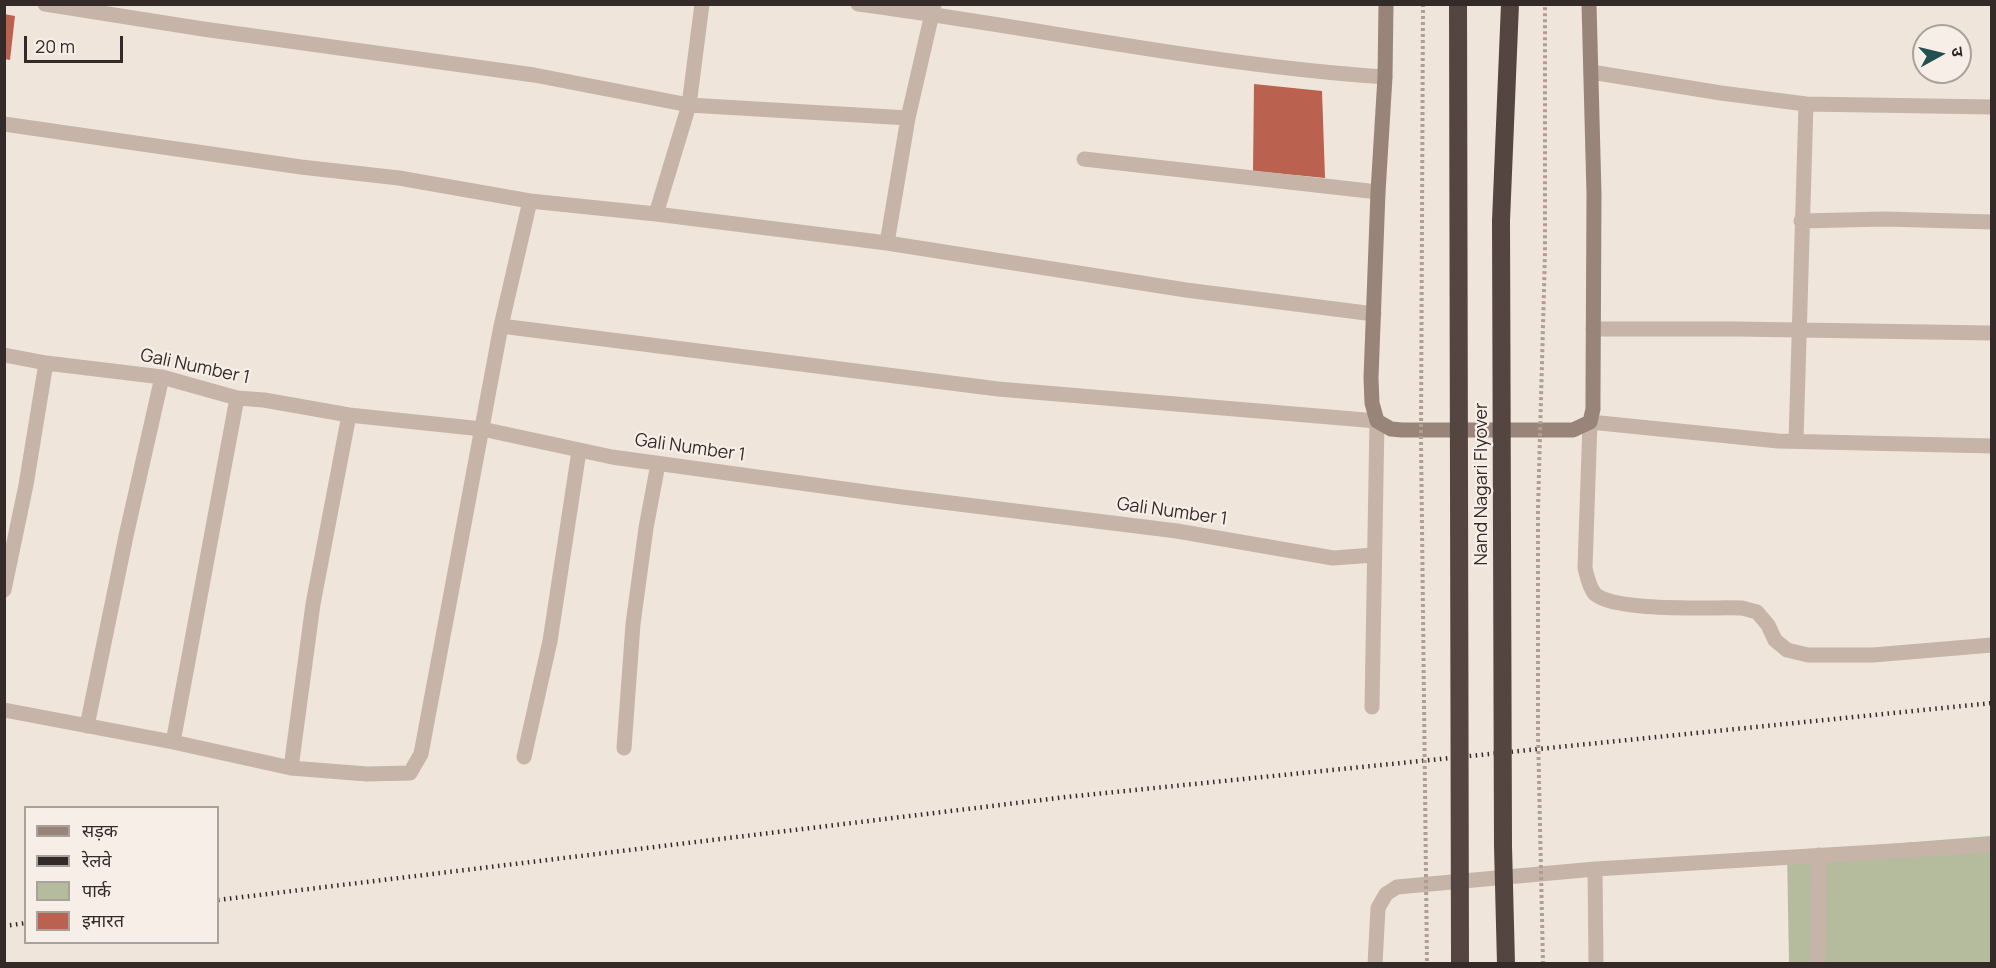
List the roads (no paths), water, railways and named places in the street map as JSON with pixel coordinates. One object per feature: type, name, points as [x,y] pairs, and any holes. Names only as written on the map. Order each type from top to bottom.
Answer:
[{"type":"highway","name":"Nand Nagari Flyover","points":[[1458,4],[1460,963]]},
{"type":"highway","name":"Nand Nagari Flyover","points":[[1506,963],[1503,846],[1501,221],[1510,4]]},
{"type":"street","points":[[45,4],[203,29],[534,75],[689,105],[908,118]]},
{"type":"street","points":[[656,214],[689,105],[702,4]]},
{"type":"street","points":[[858,4],[933,9],[1097,42],[1335,74],[1385,77]]},
{"type":"street","points":[[1372,707],[1377,421],[1372,403],[1371,378],[1385,77],[1386,4]]},
{"type":"street","points":[[1589,4],[1594,194],[1593,409],[1590,422],[1585,568],[1596,594],[1616,603],[1635,606],[1742,608],[1757,612],[1768,625],[1775,640],[1787,650],[1808,655],[1872,655],[1992,645]]},
{"type":"street","points":[[887,243],[908,118],[933,9]]},
{"type":"street","points":[[1591,72],[1806,104],[1992,107]]},
{"type":"street","points":[[1796,441],[1806,104]]},
{"type":"street","points":[[4,124],[301,167],[399,178],[530,201],[656,214],[887,243],[1186,290],[1374,314]]},
{"type":"street","points":[[1084,159],[1378,192]]},
{"type":"street","points":[[4,710],[173,742],[291,768],[368,774],[410,773],[421,754],[501,326],[530,201]]},
{"type":"street","points":[[1801,221],[1885,219],[1992,222]]},
{"type":"street","points":[[501,326],[998,389],[1377,421],[1391,429],[1402,430],[1573,430],[1590,422],[1778,441],[1992,446]]},
{"type":"street","points":[[1593,329],[1992,333]]},
{"type":"street","name":"Gali Number 1","points":[[4,355],[46,363],[162,377],[237,398],[264,400],[349,415],[482,429],[579,451],[658,464],[1177,531],[1333,558],[1374,555]]},
{"type":"street","points":[[4,590],[26,485],[46,363]]},
{"type":"street","points":[[87,726],[162,377]]},
{"type":"street","points":[[173,742],[237,398]]},
{"type":"street","points":[[291,768],[313,604],[349,415]]},
{"type":"street","points":[[524,757],[550,641],[579,451]]},
{"type":"street","points":[[624,748],[633,624],[646,528],[658,464]]},
{"type":"street","points":[[1375,963],[1378,908],[1386,894],[1397,887],[1595,869],[1992,845]]},
{"type":"street","points":[[1818,963],[1819,855]]},
{"type":"street","points":[[1595,869],[1596,963]]},
{"type":"railway","points":[[219,900],[1066,797],[1992,703]]},
{"type":"railway","points":[[4,926],[24,923]]}]
